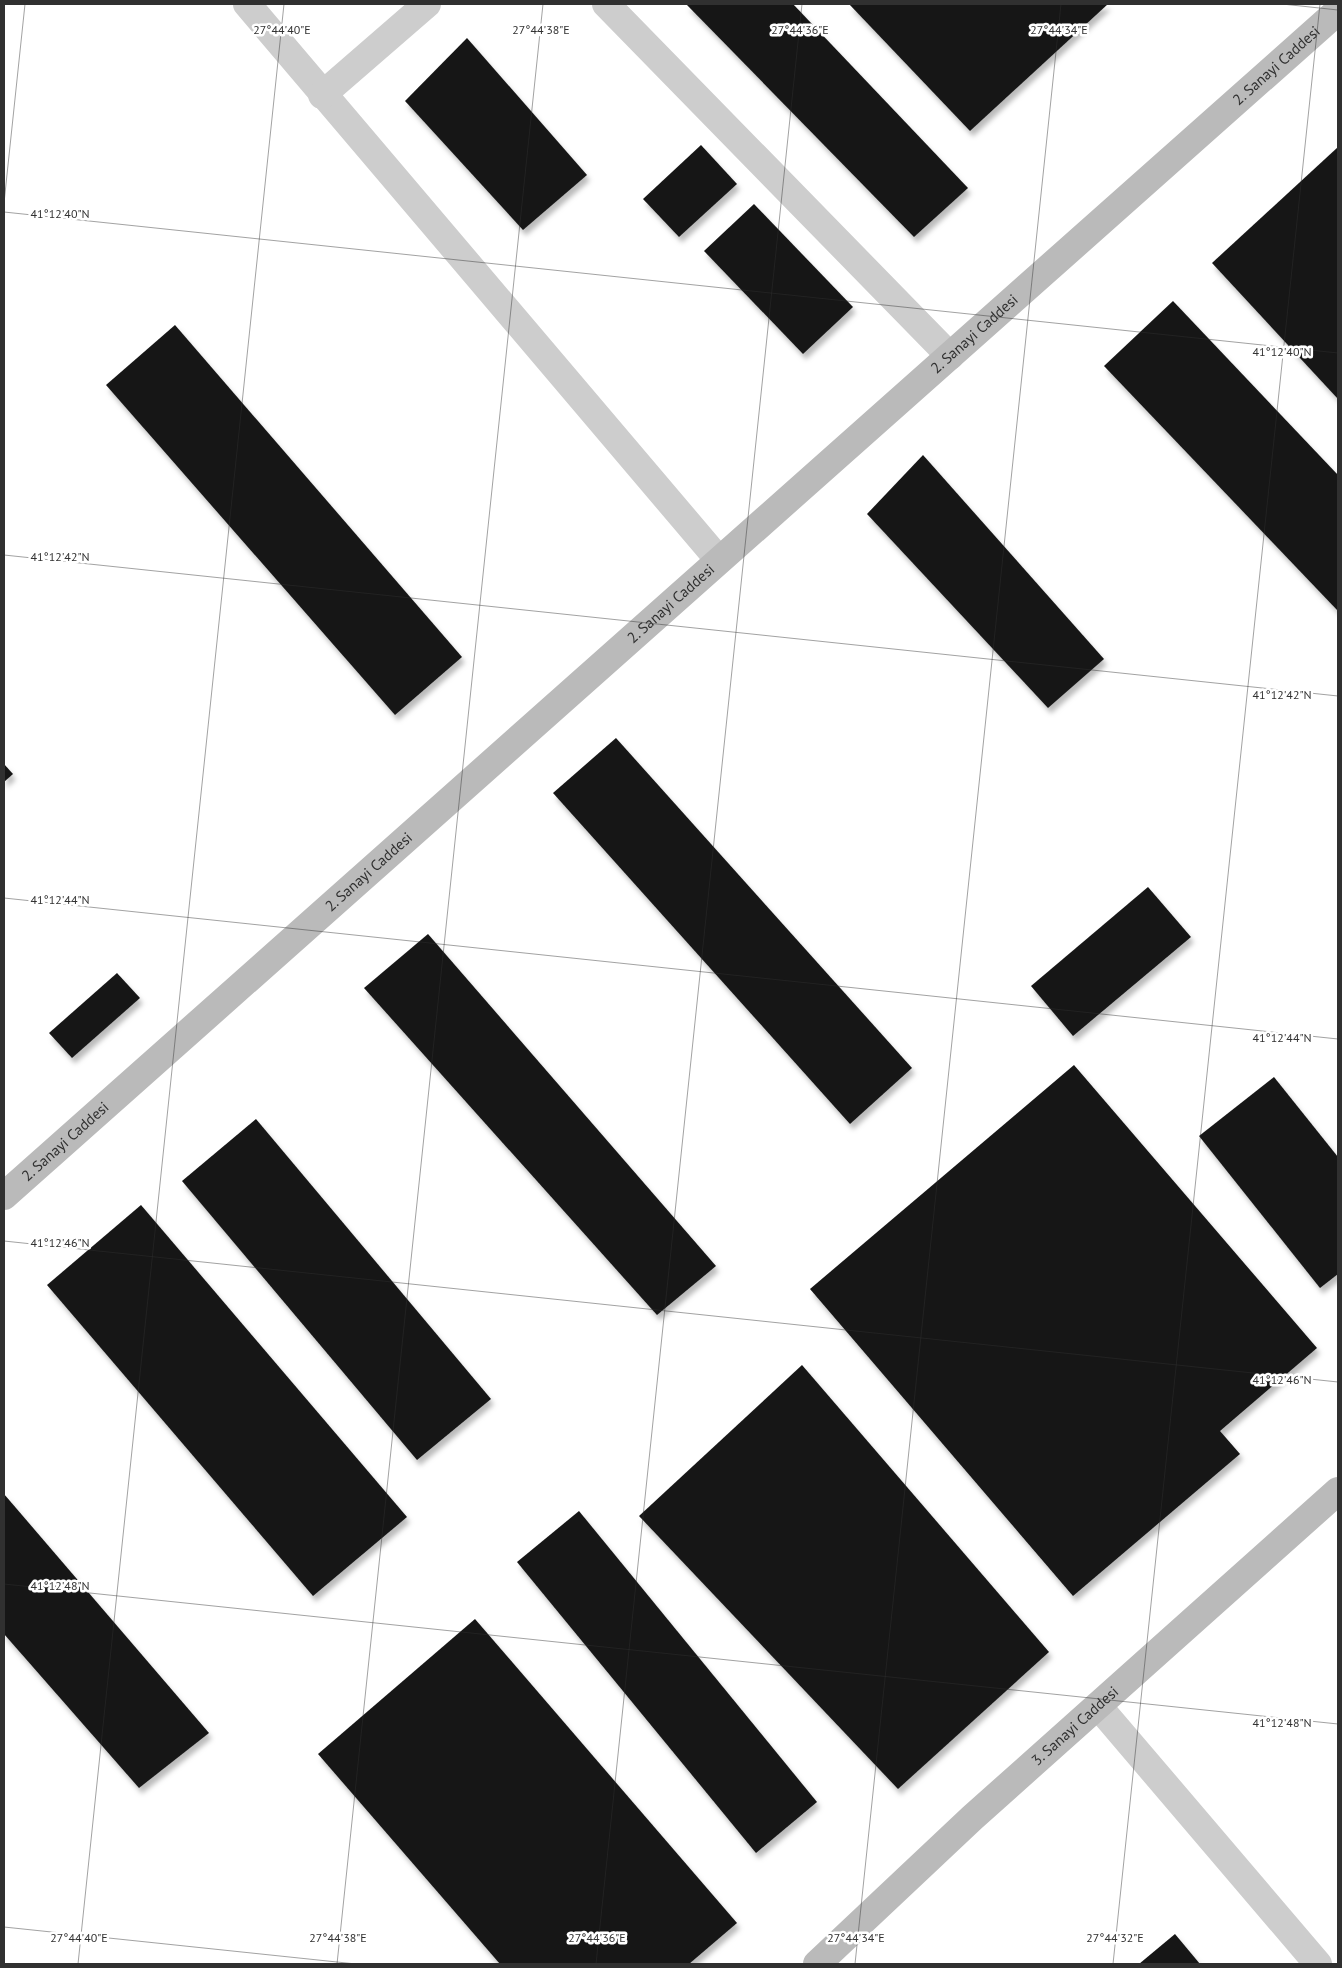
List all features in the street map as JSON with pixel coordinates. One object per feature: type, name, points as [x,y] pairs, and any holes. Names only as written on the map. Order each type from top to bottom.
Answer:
[{"type":"street","points":[[247,4],[322,95],[719,560]]},
{"type":"street","points":[[322,95],[427,4]]},
{"type":"street","points":[[606,4],[950,356]]},
{"type":"street","name":"2. Sanayi Caddesi","points":[[4,1196],[1338,11]]},
{"type":"street","name":"3. Sanayi Caddesi","points":[[817,1964],[972,1818],[1338,1491]]},
{"type":"street","points":[[1098,1706],[1318,1964]]},
{"type":"building","points":[[686,4],[793,4],[968,188],[914,237]]},
{"type":"building","points":[[849,4],[1108,4],[970,131]]},
{"type":"building","points":[[467,38],[587,175],[523,230],[405,101]]},
{"type":"building","points":[[701,145],[737,184],[679,237],[643,199]]},
{"type":"building","points":[[1338,147],[1338,399],[1212,263]]},
{"type":"building","points":[[754,204],[853,307],[803,354],[704,251]]},
{"type":"building","points":[[1173,301],[1338,475],[1338,611],[1104,366]]},
{"type":"building","points":[[175,325],[462,657],[395,715],[106,385]]},
{"type":"building","points":[[923,455],[1104,659],[1048,708],[867,514]]},
{"type":"building","points":[[616,738],[912,1068],[850,1124],[553,793]]},
{"type":"building","points":[[4,764],[13,774],[4,782]]},
{"type":"building","points":[[1148,887],[1191,937],[1073,1036],[1031,986]]},
{"type":"building","points":[[428,934],[716,1266],[657,1315],[364,988]]},
{"type":"building","points":[[117,973],[140,998],[72,1058],[49,1033]]},
{"type":"building","points":[[1074,1065],[1317,1348],[1220,1431],[1240,1454],[1073,1596],[810,1289]]},
{"type":"building","points":[[1274,1077],[1338,1157],[1338,1274],[1320,1288],[1199,1136]]},
{"type":"building","points":[[256,1119],[491,1399],[417,1460],[182,1181]]},
{"type":"building","points":[[141,1205],[407,1517],[313,1596],[47,1285]]},
{"type":"building","points":[[802,1365],[1049,1652],[898,1789],[639,1516]]},
{"type":"building","points":[[4,1494],[209,1733],[139,1788],[4,1634]]},
{"type":"building","points":[[579,1511],[817,1802],[756,1853],[517,1562]]},
{"type":"building","points":[[475,1619],[737,1923],[689,1964],[500,1964],[318,1754]]},
{"type":"building","points":[[1175,1934],[1200,1964],[1139,1964]]}]
